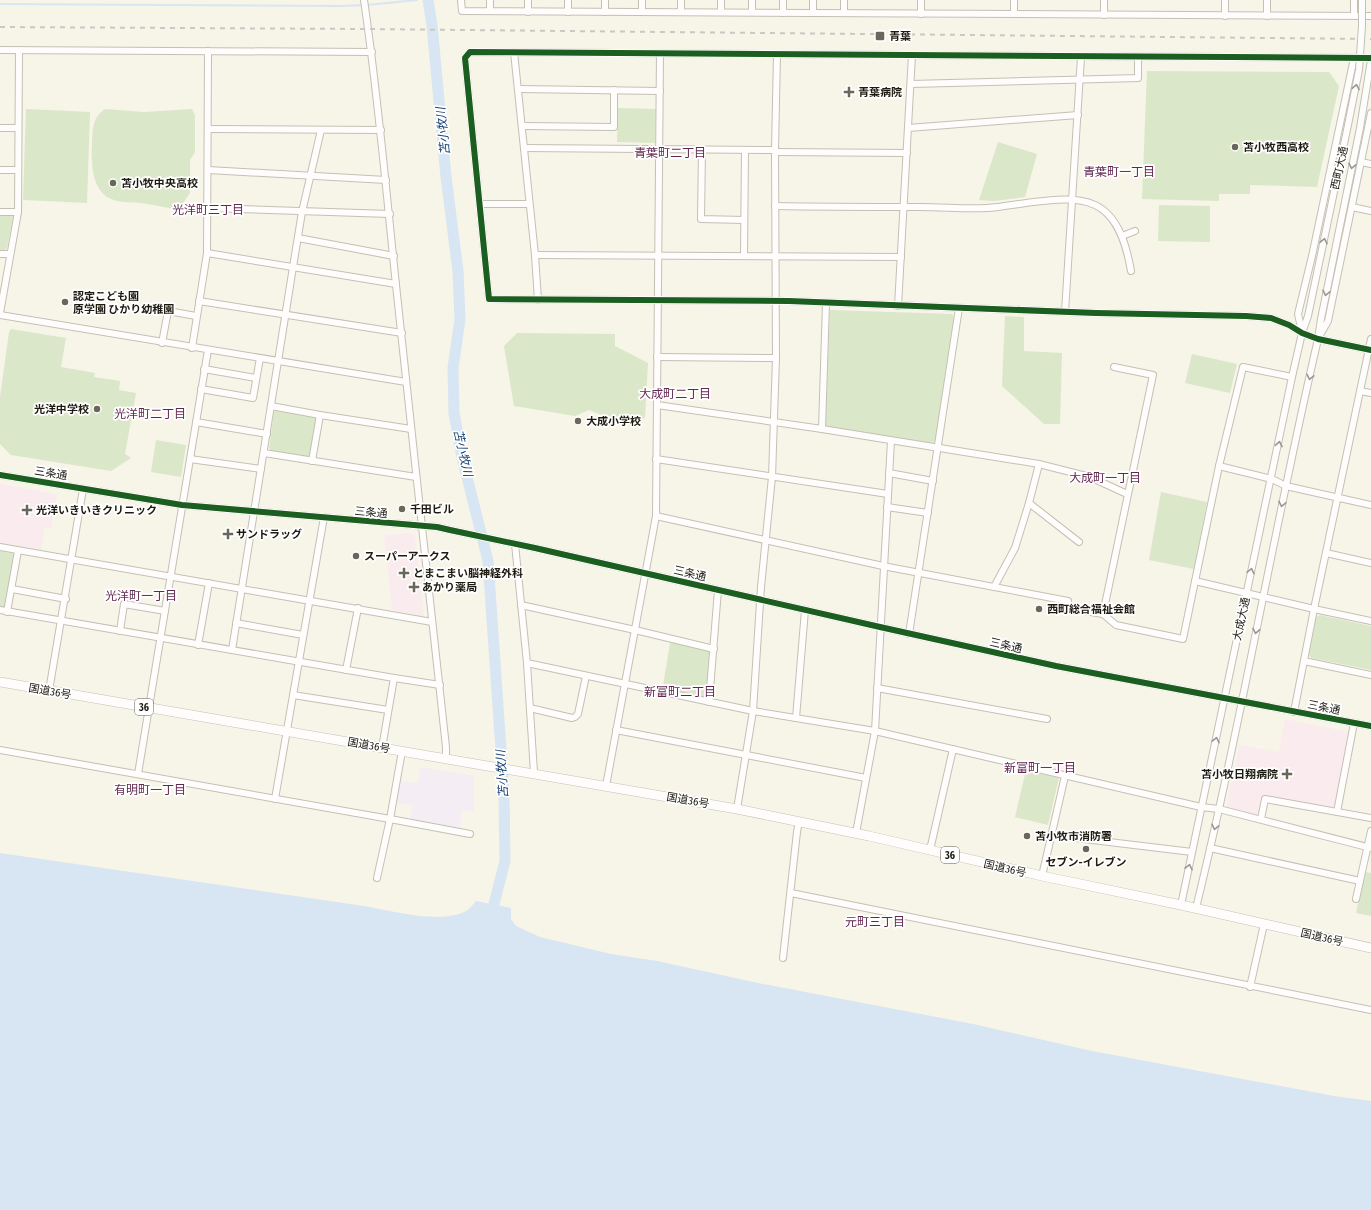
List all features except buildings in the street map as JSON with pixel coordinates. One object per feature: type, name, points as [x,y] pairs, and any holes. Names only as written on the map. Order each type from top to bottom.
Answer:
[{"type":"highway","name":"国道36号","points":[[0,682],[738,809],[856,833],[1042,876],[1196,908],[1371,948]]},
{"type":"street","points":[[364,0],[381,130],[416,477],[440,685],[446,758]]},
{"type":"street","points":[[461,0],[462,11],[1371,16]]},
{"type":"street","points":[[490,0],[490,11]]},
{"type":"street","points":[[528,0],[528,12]]},
{"type":"street","points":[[568,0],[568,12]]},
{"type":"street","points":[[605,0],[605,12]]},
{"type":"street","points":[[642,0],[642,12]]},
{"type":"street","points":[[681,0],[681,12]]},
{"type":"street","points":[[721,0],[721,12]]},
{"type":"street","points":[[752,0],[752,12]]},
{"type":"street","points":[[783,0],[783,13]]},
{"type":"street","points":[[813,0],[813,13]]},
{"type":"street","points":[[844,0],[844,13]]},
{"type":"street","points":[[921,0],[921,14]]},
{"type":"street","points":[[1014,0],[1014,14]]},
{"type":"street","points":[[1104,0],[1104,15]]},
{"type":"street","points":[[1225,0],[1225,16]]},
{"type":"street","points":[[1267,0],[1267,16]]},
{"type":"street","points":[[1354,0],[1354,16]]},
{"type":"street","name":"西町大通","points":[[1302,333],[1308,316],[1359,70],[1362,0]]},
{"type":"street","points":[[0,50],[372,52]]},
{"type":"street","points":[[19,50],[17,128],[18,212],[0,314],[162,343],[406,382]]},
{"type":"street","points":[[192,348],[207,253],[208,51]]},
{"type":"street","points":[[1370,350],[1318,339],[1271,318],[776,301],[489,299],[465,58],[470,52],[514,52],[1371,59]]},
{"type":"street","points":[[514,52],[535,255],[538,300]]},
{"type":"street","points":[[606,786],[656,516],[660,53]]},
{"type":"street","points":[[738,809],[753,711],[775,423],[775,151],[777,54]]},
{"type":"street","points":[[898,306],[912,55]]},
{"type":"street","points":[[1065,312],[1081,56]]},
{"type":"street","points":[[911,84],[1138,78],[1138,57]]},
{"type":"street","points":[[1302,333],[1298,314],[1312,256],[1354,58]]},
{"type":"street","name":"西町大通","points":[[1318,339],[1322,311],[1360,128],[1371,59]]},
{"type":"street","points":[[518,89],[660,91]]},
{"type":"street","points":[[522,126],[614,127],[614,90]]},
{"type":"street","points":[[1318,339],[1328,321],[1371,113]]},
{"type":"street","points":[[908,128],[1078,115]]},
{"type":"street","points":[[0,128],[17,128]]},
{"type":"street","points":[[208,129],[381,130]]},
{"type":"street","points":[[232,650],[302,212],[321,130]]},
{"type":"street","points":[[524,148],[907,153]]},
{"type":"street","points":[[702,150],[701,219],[744,220]]},
{"type":"street","points":[[744,255],[745,150]]},
{"type":"street","points":[[1361,162],[1371,164]]},
{"type":"street","points":[[0,170],[17,170]]},
{"type":"street","points":[[208,170],[386,180]]},
{"type":"street","points":[[775,206],[987,208],[1073,199],[1095,205],[1104,210],[1110,216],[1122,236],[1129,256],[1132,271]]},
{"type":"street","points":[[480,204],[529,204]]},
{"type":"street","points":[[1352,207],[1371,212]]},
{"type":"street","points":[[207,208],[390,214]]},
{"type":"street","points":[[0,212],[18,212]]},
{"type":"street","points":[[1122,236],[1135,231]]},
{"type":"street","points":[[298,238],[394,256]]},
{"type":"street","points":[[207,253],[396,284]]},
{"type":"street","points":[[0,254],[10,254]]},
{"type":"street","points":[[535,255],[901,257]]},
{"type":"street","points":[[199,301],[402,333]]},
{"type":"street","points":[[822,430],[826,303]]},
{"type":"street","points":[[909,634],[959,308]]},
{"type":"street","points":[[162,343],[168,311],[196,316]]},
{"type":"street","name":"大成大通","points":[[1181,905],[1302,333]]},
{"type":"street","name":"大成大通","points":[[1196,908],[1243,702],[1263,597],[1318,339]]},
{"type":"street","points":[[1294,712],[1314,609],[1371,340]]},
{"type":"street","points":[[138,774],[208,350]]},
{"type":"street","points":[[658,357],[776,358]]},
{"type":"street","points":[[201,389],[253,398],[260,358]]},
{"type":"street","points":[[1103,614],[1153,375],[1114,367]]},
{"type":"street","points":[[1066,608],[1103,614],[1116,625],[1183,639],[1243,367],[1292,377]]},
{"type":"street","points":[[204,369],[256,378]]},
{"type":"street","points":[[1360,391],[1371,393]]},
{"type":"street","points":[[657,405],[1039,464],[1090,477],[1127,494]]},
{"type":"street","points":[[271,406],[412,429]]},
{"type":"street","points":[[312,461],[320,415]]},
{"type":"street","points":[[196,422],[267,434]]},
{"type":"street","points":[[856,833],[875,731],[891,441]]},
{"type":"street","points":[[264,453],[416,477]]},
{"type":"street","points":[[190,459],[261,470]]},
{"type":"street","points":[[656,459],[888,494]]},
{"type":"street","points":[[994,587],[1015,548],[1039,464]]},
{"type":"street","points":[[1220,466],[1272,479],[1286,486],[1371,504]]},
{"type":"street","points":[[889,473],[933,481]]},
{"type":"street","name":"三条通","points":[[0,474],[182,505],[422,526],[450,530],[1056,666],[1371,726]]},
{"type":"street","points":[[49,691],[66,599],[83,489]]},
{"type":"street","points":[[1029,503],[1079,542]]},
{"type":"street","points":[[887,507],[928,513]]},
{"type":"street","points":[[656,516],[884,566],[1068,601]]},
{"type":"street","points":[[275,799],[324,518]]},
{"type":"street","points":[[515,544],[530,708],[530,773]]},
{"type":"street","points":[[0,548],[358,608],[432,622]]},
{"type":"street","points":[[7,612],[18,551]]},
{"type":"street","points":[[1326,553],[1371,563]]},
{"type":"street","points":[[1195,582],[1371,621]]},
{"type":"street","points":[[198,645],[209,583]]},
{"type":"street","points":[[12,589],[66,599]]},
{"type":"street","points":[[709,702],[718,590]]},
{"type":"street","points":[[120,631],[124,604],[164,611]]},
{"type":"street","points":[[521,606],[635,630],[714,649]]},
{"type":"street","points":[[346,670],[358,608]]},
{"type":"street","points":[[0,610],[198,645],[440,685]]},
{"type":"street","points":[[796,718],[805,610]]},
{"type":"street","points":[[236,623],[303,635]]},
{"type":"street","points":[[1304,661],[1371,675]]},
{"type":"street","points":[[527,663],[753,711],[875,731],[1201,807],[1219,809],[1369,848]]},
{"type":"street","points":[[530,708],[572,718],[575,717],[578,714],[586,676]]},
{"type":"street","points":[[382,748],[394,678]]},
{"type":"street","points":[[877,688],[1047,719]]},
{"type":"street","points":[[293,695],[388,710]]},
{"type":"street","points":[[1338,812],[1354,723]]},
{"type":"street","points":[[616,730],[866,778]]},
{"type":"street","points":[[930,850],[954,749]]},
{"type":"street","points":[[0,750],[470,834]]},
{"type":"street","points":[[378,878],[402,751]]},
{"type":"street","points":[[1042,876],[1065,776]]},
{"type":"street","points":[[1261,819],[1266,799],[1371,818]]},
{"type":"street","points":[[783,958],[799,821]]},
{"type":"street","points":[[1356,899],[1369,848],[1371,831]]},
{"type":"street","points":[[1051,835],[1192,852]]},
{"type":"street","points":[[1210,848],[1360,881]]},
{"type":"street","points":[[791,893],[1250,987],[1371,1010]]},
{"type":"street","points":[[1250,987],[1264,924]]},
{"type":"shaded area","name":"光洋いきいきクリニック","points":[[0,484],[57,494],[51,528],[45,527],[41,551],[0,545]]},
{"type":"shaded area","name":"とまこまい脳神経外科","points":[[412,533],[415,536],[423,616],[392,610],[384,535]]},
{"type":"shaded area","name":"苫小牧日翔病院","points":[[1285,719],[1349,732],[1334,809],[1264,796],[1260,815],[1226,808],[1239,745],[1279,752]]},
{"type":"shaded area","points":[[420,767],[474,776],[474,812],[462,810],[460,828],[410,819],[413,805],[396,803],[400,781],[418,783]]},
{"type":"green space","points":[[1147,71],[1329,72],[1339,86],[1317,187],[1250,185],[1250,194],[1219,194],[1219,201],[1142,199]]},
{"type":"green space","points":[[618,108],[656,109],[655,143],[617,142]]},
{"type":"green space","points":[[26,109],[90,112],[87,203],[23,200]]},
{"type":"green space","points":[[105,109],[144,112],[192,109],[195,115],[195,152],[190,160],[190,193],[178,210],[141,203],[117,201],[107,197],[101,192],[94,177],[92,161],[92,134],[97,117]]},
{"type":"green space","points":[[998,142],[1037,154],[1025,197],[994,201],[979,200]]},
{"type":"green space","points":[[1159,205],[1210,206],[1210,242],[1158,241]]},
{"type":"green space","points":[[11,214],[13,217],[7,248],[5,250],[0,250],[0,215]]},
{"type":"green space","points":[[830,310],[952,314],[954,317],[936,441],[932,443],[825,426]]},
{"type":"green space","points":[[1005,316],[1024,317],[1024,351],[1062,353],[1060,424],[1044,424],[1002,386]]},
{"type":"green space","points":[[11,329],[66,338],[61,367],[95,373],[94,377],[120,381],[119,390],[136,393],[125,454],[131,458],[111,471],[11,455],[0,444],[0,397],[9,332]]},
{"type":"green space","points":[[517,333],[615,334],[615,346],[648,363],[645,417],[633,427],[589,410],[575,416],[514,406],[504,346]]},
{"type":"green space","points":[[1192,354],[1237,364],[1230,393],[1185,383]]},
{"type":"green space","points":[[276,411],[316,418],[310,458],[272,452],[269,448],[274,412]]},
{"type":"green space","points":[[156,440],[186,445],[181,477],[151,472]]},
{"type":"green space","points":[[1161,492],[1207,502],[1194,569],[1149,560]]},
{"type":"green space","points":[[0,551],[15,555],[6,606],[4,608],[0,607]]},
{"type":"green space","points":[[1320,615],[1371,626],[1371,670],[1311,658],[1309,655],[1316,617]]},
{"type":"green space","points":[[672,641],[708,650],[710,652],[707,696],[705,698],[666,690],[663,686],[670,643]]},
{"type":"green space","points":[[1026,770],[1059,778],[1048,825],[1015,817]]},
{"type":"green space","points":[[1365,872],[1371,873],[1371,916],[1356,913]]},
{"type":"water","points":[[0,853],[364,906],[413,915],[439,917],[451,916],[468,910],[476,901],[511,908],[511,919],[516,926],[540,937],[611,954],[657,961],[758,983],[973,1024],[1092,1051],[1334,1096],[1371,1101],[1371,1210],[0,1210]]},
{"type":"waterway","points":[[0,4],[341,6],[417,0]]},
{"type":"waterway","name":"苫小牧川","points":[[428,0],[432,25],[446,177],[458,271],[460,319],[453,368],[454,413],[462,457],[488,561],[504,793],[505,861],[494,904]]},
{"type":"railway","points":[[0,27],[1371,39]]},
{"type":"cycle path","points":[[1371,58],[470,52],[465,58],[489,299],[789,301],[1096,313],[1246,316],[1271,318],[1318,339],[1371,350]]},
{"type":"cycle path","points":[[0,475],[182,505],[437,527],[1056,666],[1371,726]]},
{"type":"place","name":"青葉","points":[[880,36]]},
{"type":"place","name":"青葉病院","points":[[849,92]]},
{"type":"place","name":"苫小牧西高校","points":[[1235,147]]},
{"type":"place","name":"苫小牧中央高校","points":[[113,183]]},
{"type":"place","name":"認定こども園 原学園 ひかり幼稚園","points":[[65,302]]},
{"type":"place","name":"光洋中学校","points":[[97,409]]},
{"type":"place","name":"大成小学校","points":[[578,421]]},
{"type":"place","name":"千田ビル","points":[[402,509]]},
{"type":"place","name":"光洋いきいきクリニック","points":[[27,510]]},
{"type":"place","name":"サンドラッグ","points":[[228,534]]},
{"type":"place","name":"スーパーアークス","points":[[356,556]]},
{"type":"place","name":"とまこまい脳神経外科","points":[[404,573]]},
{"type":"place","name":"あかり薬局","points":[[414,587]]},
{"type":"place","name":"西町総合福祉会館","points":[[1039,609]]},
{"type":"place","name":"苫小牧日翔病院","points":[[1287,774]]},
{"type":"place","name":"苫小牧市消防署","points":[[1027,836]]},
{"type":"place","name":"セブン-イレブン","points":[[1086,849]]},
{"type":"district","name":"青葉町二丁目","points":[[670,153]]},
{"type":"district","name":"青葉町一丁目","points":[[1119,172]]},
{"type":"district","name":"光洋町三丁目","points":[[208,210]]},
{"type":"district","name":"大成町二丁目","points":[[675,394]]},
{"type":"district","name":"光洋町二丁目","points":[[150,414]]},
{"type":"district","name":"大成町一丁目","points":[[1105,478]]},
{"type":"district","name":"光洋町一丁目","points":[[141,596]]},
{"type":"district","name":"新富町二丁目","points":[[680,692]]},
{"type":"district","name":"新富町一丁目","points":[[1040,768]]},
{"type":"district","name":"有明町一丁目","points":[[150,790]]},
{"type":"district","name":"元町三丁目","points":[[875,922]]}]
